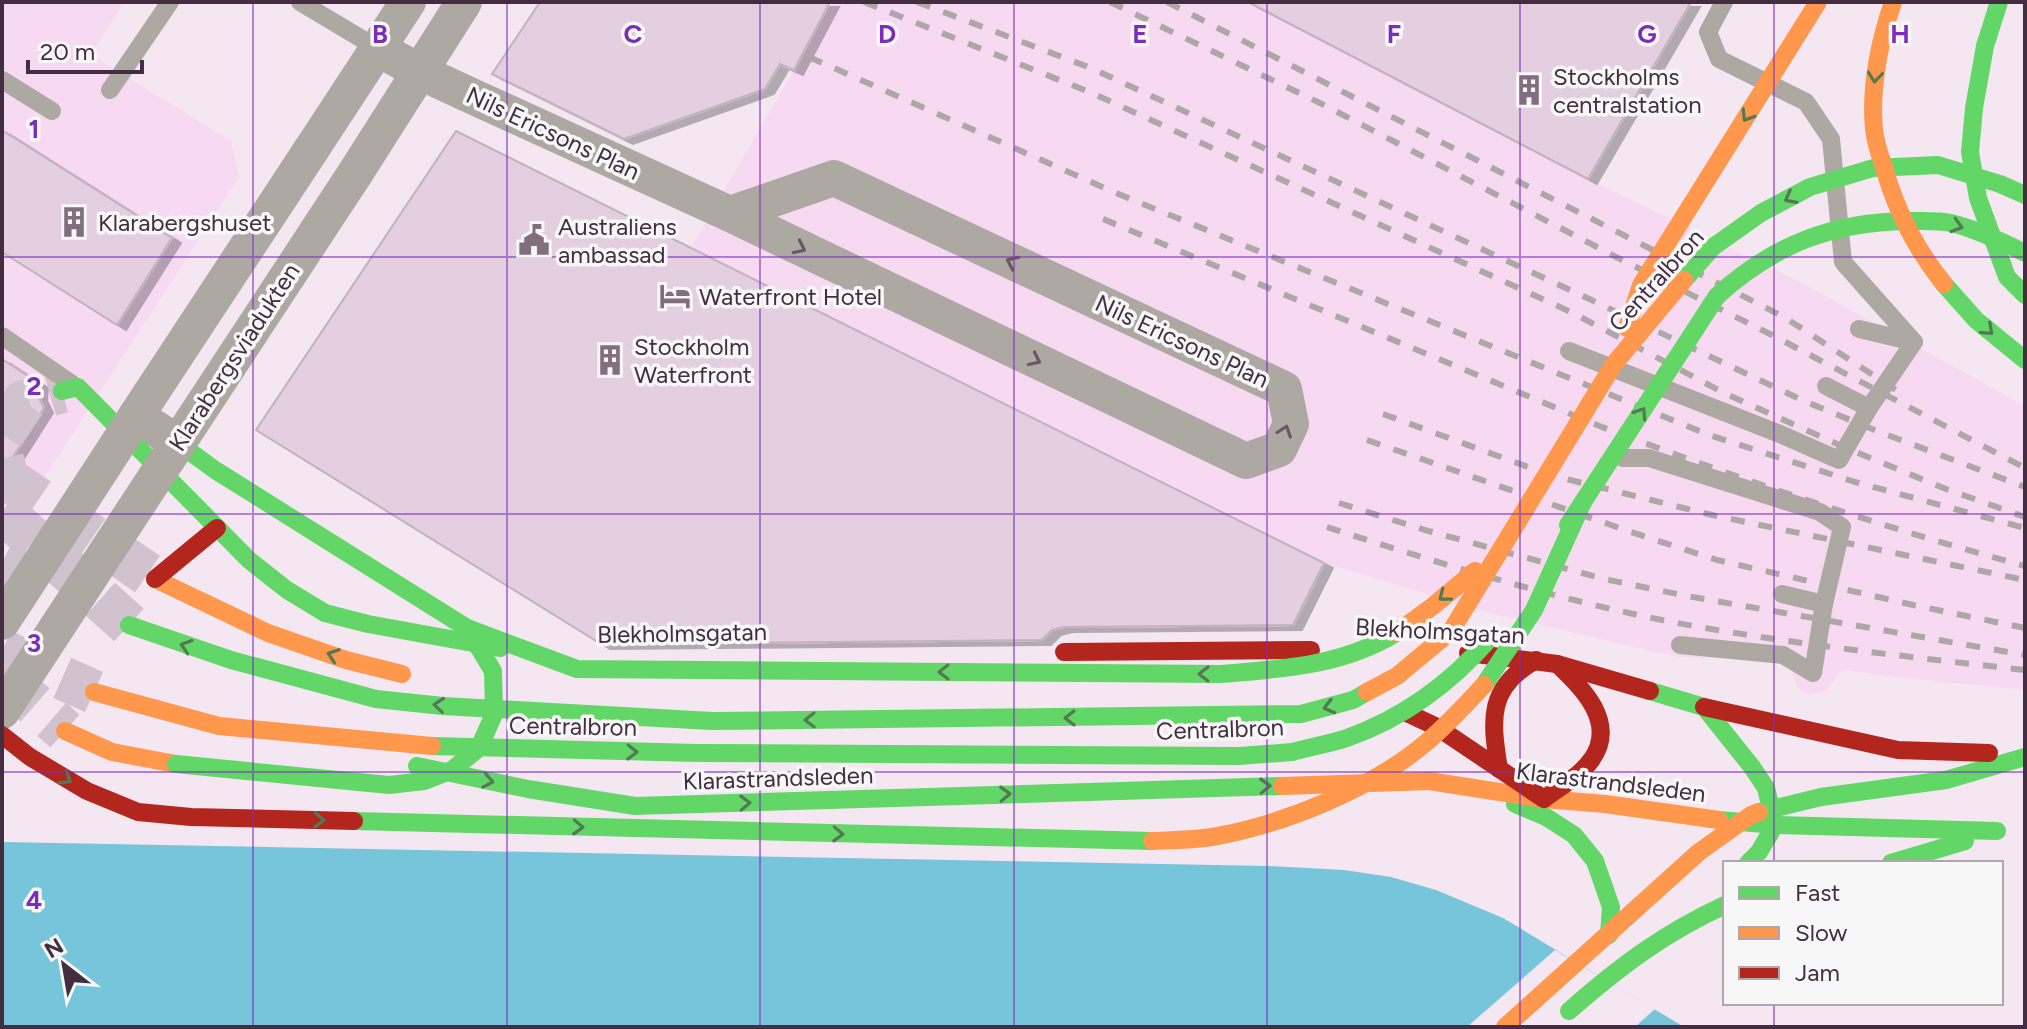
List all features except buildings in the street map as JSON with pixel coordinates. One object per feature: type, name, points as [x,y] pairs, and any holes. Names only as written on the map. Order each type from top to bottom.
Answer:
[{"type":"main road","points":[[1614,364],[1641,285],[1818,2]]},
{"type":"main road","points":[[1893,2],[1883,30],[1873,81],[1874,131],[1885,180],[1900,218],[1923,256],[1959,304],[2025,360]]},
{"type":"main road","points":[[1999,2],[1985,46],[1970,152],[1978,198],[2007,277],[2025,295]]},
{"type":"main road","name":"Centralbron","points":[[712,721],[1301,714],[1353,700],[1397,676],[1451,631],[1614,364],[1713,247],[1761,213],[1810,187],[1873,168],[1938,165],[2025,195]]},
{"type":"main road","points":[[1521,598],[1717,296],[1737,276],[1801,240],[1843,227],[1887,220],[1948,222],[2025,253]]},
{"type":"main road","name":"Blekholmsgatan","points":[[70,389],[249,560],[287,590],[325,613],[368,624],[558,659],[931,654]]},
{"type":"main road","points":[[178,443],[215,470],[467,628],[577,669],[1234,673],[1301,667],[1354,654],[1398,632],[1505,546]]},
{"type":"main road","points":[[2,735],[30,757],[87,791],[138,812],[191,817],[1137,842],[1211,837],[1279,821],[1358,787],[1427,742],[1490,678],[1534,610],[1583,502]]},
{"type":"main road","points":[[217,528],[155,579],[268,633],[346,660],[415,678]]},
{"type":"main road","name":"Centralbron","points":[[219,726],[442,747],[697,753],[1239,756],[1292,752],[1346,738],[1394,717],[1436,689],[1476,655],[1503,621]]},
{"type":"main road","points":[[129,625],[231,660],[376,699],[443,706],[712,721]]},
{"type":"main road","points":[[65,731],[112,752],[176,764],[389,785],[424,781],[452,770],[479,748],[494,714],[493,671],[467,628]]},
{"type":"main road","name":"Blekholmsgatan","points":[[1264,649],[1437,727],[1544,799]]},
{"type":"main road","name":"Blekholmsgatan","points":[[1042,652],[1448,650],[1557,664],[1704,707],[1898,750],[2025,755]]},
{"type":"main road","points":[[1499,769],[1493,728],[1498,697],[1512,675],[1536,660]]},
{"type":"main road","points":[[1544,799],[1592,760],[1599,747],[1602,726],[1578,682],[1557,664]]},
{"type":"main road","points":[[476,688],[712,721]]},
{"type":"main road","name":"Klarastrandsleden","points":[[94,692],[219,726],[528,789],[635,806],[1429,781],[1544,799],[1739,822],[1773,817],[2004,829],[1898,861]]},
{"type":"main road","points":[[1704,707],[1766,788],[1773,817],[1759,852],[1750,861]]},
{"type":"main road","name":"Klarastrandsleden","points":[[1773,817],[1821,797],[1946,780],[2025,755]]},
{"type":"main road","name":"Klarastrandsleden","points":[[1476,788],[1546,817],[1574,835],[1595,861],[1603,878],[1611,907],[1609,935]]},
{"type":"main road","name":"Klarastrandsleden","points":[[1505,1027],[1699,852],[1739,822]]},
{"type":"main road","points":[[1681,926],[1723,888]]},
{"type":"main road","points":[[1550,1027],[1604,979],[1648,947],[1681,926],[1723,906]]},
{"type":"street","name":"Klarabergsviadukten","points":[[2,622],[408,2]]},
{"type":"street","name":"Klarabergsviadukten","points":[[2,711],[464,2]]},
{"type":"street","name":"Nils Ericsons Plan","points":[[377,48],[420,72],[730,214],[1246,461],[1279,449],[1291,424],[1284,389],[834,178],[730,214]]},
{"type":"street","points":[[136,416],[178,443]]},
{"type":"lane","points":[[110,90],[170,2]]},
{"type":"lane","points":[[300,2],[377,48]]},
{"type":"lane","points":[[1724,2],[1708,32],[1719,59],[1806,102],[1831,139],[1843,262],[1914,342]]},
{"type":"lane","points":[[2,80],[52,111]]},
{"type":"lane","points":[[1859,329],[1914,342]]},
{"type":"lane","points":[[2,336],[70,389]]},
{"type":"lane","points":[[1569,351],[1839,460],[1869,408],[1914,342]]},
{"type":"lane","points":[[1826,386],[1869,408]]},
{"type":"lane","points":[[1623,458],[1649,458],[1820,512],[1842,527],[1824,604],[1813,673],[1783,655],[1680,645]]},
{"type":"lane","points":[[1782,594],[1824,604]]},
{"type":"shaded area","points":[[2,2],[124,2],[91,55],[231,141],[239,177],[2,543]]},
{"type":"shaded area","points":[[830,2],[1248,2],[1588,179],[1800,282],[2025,406],[2025,690],[1847,670],[1838,673],[1827,691],[1809,695],[1797,687],[1791,669],[1782,660],[1677,657],[1498,615],[1324,563],[682,263]]},
{"type":"water","points":[[2,842],[1268,866],[1344,870],[1391,877],[1436,890],[1503,918],[1684,1027],[2,1027]]},
{"type":"pier","points":[[1555,950],[1655,1009],[1635,1027],[1467,1027]]},
{"type":"tunnel","points":[[2,434],[24,402],[62,391]]},
{"type":"tunnel","points":[[2,459],[7,478]]},
{"type":"tunnel","points":[[2,475],[155,579]]},
{"type":"tunnel","points":[[2,511],[129,625]]},
{"type":"tunnel","points":[[2,563],[70,596]]},
{"type":"tunnel","points":[[2,651],[94,692]]},
{"type":"tunnel","points":[[2,676],[65,731]]},
{"type":"railway","points":[[864,2],[1092,93],[1573,313],[1726,394],[1846,448],[2025,517]]},
{"type":"railway","points":[[917,2],[1091,68],[1804,401],[2025,487]]},
{"type":"railway","points":[[1110,2],[1322,104],[2025,468]]},
{"type":"railway","points":[[1167,2],[1784,317],[1896,390]]},
{"type":"railway","points":[[809,57],[1116,193],[1709,435],[1855,482],[2025,528]]},
{"type":"railway","points":[[1103,219],[1602,427],[1812,502],[2025,566]]},
{"type":"railway","points":[[1383,414],[1550,475],[1712,515],[2025,580]]},
{"type":"railway","points":[[1367,440],[1717,560],[2025,628]]},
{"type":"railway","points":[[1339,503],[1604,579],[2025,655]]},
{"type":"railway","points":[[1327,527],[1500,580],[1588,604],[1677,623],[1807,644],[2025,670]]},
{"type":"traffic: fast","points":[[1999,2],[1985,46],[1970,152],[1978,198],[2007,277],[2025,295]]},
{"type":"traffic: fast","points":[[1684,280],[1713,247],[1761,213],[1810,187],[1873,168],[1938,165],[2025,195]]},
{"type":"traffic: fast","points":[[1568,525],[1717,296],[1760,263],[1805,240],[1880,222],[1940,221],[1988,236],[2025,253]]},
{"type":"traffic: fast","points":[[1944,284],[1976,320],[2025,360]]},
{"type":"traffic: fast","points":[[62,391],[78,387],[249,560],[287,590],[325,613],[500,648]]},
{"type":"traffic: fast","points":[[178,443],[215,470],[467,628]]},
{"type":"traffic: fast","points":[[1484,685],[1534,610],[1583,502]]},
{"type":"traffic: fast","points":[[129,625],[231,660],[376,699],[443,706],[712,721]]},
{"type":"traffic: fast","points":[[467,628],[577,669],[1220,674],[1289,668],[1333,659],[1354,653],[1396,633]]},
{"type":"traffic: fast","points":[[176,764],[389,785],[424,781],[452,770],[479,748],[494,714],[493,671],[467,628]]},
{"type":"traffic: fast","points":[[1292,752],[1347,738],[1407,709],[1459,670],[1490,638]]},
{"type":"traffic: fast","points":[[1650,691],[1704,707],[1766,788],[1775,825],[1750,861]]},
{"type":"traffic: fast","points":[[712,721],[1301,714],[1353,700],[1367,692]]},
{"type":"traffic: fast","points":[[432,746],[697,753],[1239,756],[1292,752]]},
{"type":"traffic: fast","points":[[1759,812],[1821,797],[1946,780],[2025,757]]},
{"type":"traffic: fast","points":[[417,766],[528,789],[635,806],[1282,786]]},
{"type":"traffic: fast","points":[[1515,804],[1546,817],[1574,835],[1595,861],[1611,907],[1609,935]]},
{"type":"traffic: fast","points":[[1719,820],[1775,825],[1997,831]]},
{"type":"traffic: fast","points":[[354,821],[1152,841]]},
{"type":"traffic: fast","points":[[1898,861],[1965,841]]},
{"type":"traffic: fast","points":[[1569,1011],[1643,952],[1723,906]]},
{"type":"traffic: slow","points":[[1627,328],[1641,285],[1818,2]]},
{"type":"traffic: slow","points":[[1893,2],[1875,80],[1875,138],[1900,212],[1915,242],[1944,284]]},
{"type":"traffic: slow","points":[[1367,692],[1397,676],[1451,631],[1614,364],[1684,280]]},
{"type":"traffic: slow","points":[[1396,633],[1475,571]]},
{"type":"traffic: slow","points":[[155,579],[268,633],[346,660],[402,674]]},
{"type":"traffic: slow","points":[[1152,841],[1205,838],[1240,831],[1298,814],[1354,789],[1428,741],[1484,685]]},
{"type":"traffic: slow","points":[[94,692],[219,726],[432,746]]},
{"type":"traffic: slow","points":[[65,731],[112,752],[176,764]]},
{"type":"traffic: slow","points":[[1282,786],[1429,781],[1544,799],[1719,820]]},
{"type":"traffic: slow","points":[[1505,1027],[1699,852],[1759,812]]},
{"type":"traffic: jam","points":[[155,579],[217,528]]},
{"type":"traffic: jam","points":[[1064,652],[1311,650]]},
{"type":"traffic: jam","points":[[1468,653],[1557,664],[1650,691]]},
{"type":"traffic: jam","points":[[1499,769],[1494,720],[1496,706],[1508,682],[1536,660]]},
{"type":"traffic: jam","points":[[1407,713],[1437,727],[1544,799],[1587,765],[1599,746],[1601,732],[1594,707],[1557,664]]},
{"type":"traffic: jam","points":[[1704,707],[1898,750],[1989,753]]},
{"type":"traffic: jam","points":[[2,735],[30,757],[87,791],[138,812],[191,817],[354,821]]},
{"type":"place","name":"Stockholms centralstation","points":[[1529,90]]},
{"type":"place","name":"Klarabergshuset","points":[[74,222]]},
{"type":"place","name":"Australiens ambassad","points":[[534,240]]},
{"type":"place","name":"Waterfront Hotel","points":[[675,296]]},
{"type":"place","name":"Stockholm Waterfront","points":[[610,360]]}]
